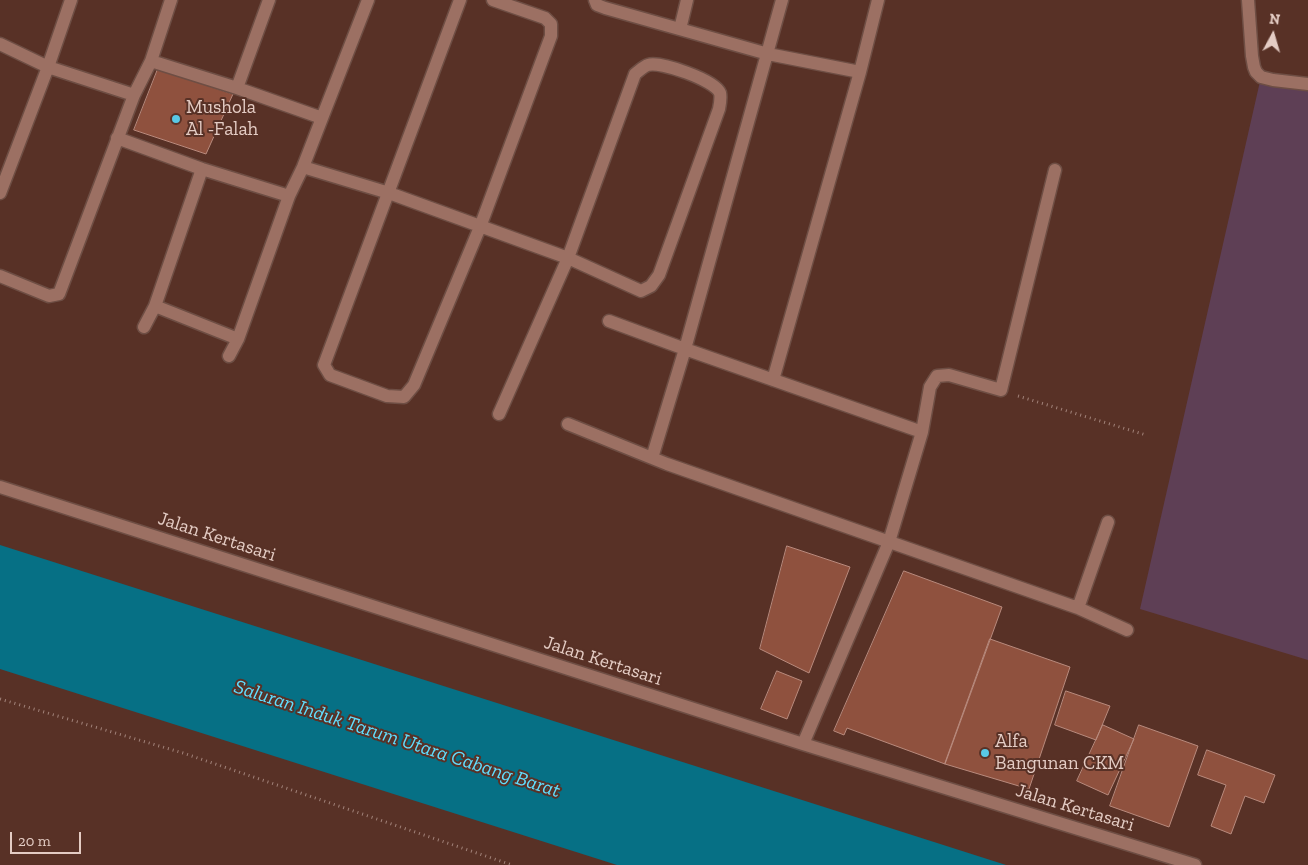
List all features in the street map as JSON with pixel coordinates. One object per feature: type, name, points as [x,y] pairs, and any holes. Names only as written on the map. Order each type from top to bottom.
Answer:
[{"type":"street","points":[[0,194],[72,0]]},
{"type":"street","points":[[0,276],[49,296],[59,294],[117,138],[151,61],[171,0]]},
{"type":"street","points":[[237,88],[269,0]]},
{"type":"street","points":[[229,356],[238,339],[289,196],[303,167],[368,0]]},
{"type":"street","points":[[460,0],[324,364],[330,375],[387,396],[404,397],[414,385],[480,227],[551,36],[551,24],[544,18],[493,0]]},
{"type":"street","points":[[595,0],[597,4],[605,8],[768,54],[860,72]]},
{"type":"street","points":[[680,29],[687,0]]},
{"type":"street","points":[[652,458],[685,349],[782,0]]},
{"type":"street","points":[[773,380],[860,72],[878,0]]},
{"type":"street","points":[[1248,0],[1252,56],[1256,72],[1261,77],[1273,80],[1308,84]]},
{"type":"street","points":[[0,44],[48,67],[134,96]]},
{"type":"street","points":[[151,61],[237,88],[322,118]]},
{"type":"street","points":[[303,167],[389,192],[568,258],[641,291],[651,286],[659,275],[719,108],[720,93],[715,86],[698,77],[658,64],[647,65],[635,74],[568,258],[499,414]]},
{"type":"street","points":[[117,138],[202,169],[289,196]]},
{"type":"street","points":[[144,327],[154,306],[202,169]]},
{"type":"street","points":[[803,744],[889,542],[922,432],[930,387],[937,376],[949,375],[1001,390],[1055,170]]},
{"type":"street","points":[[154,306],[238,339]]},
{"type":"street","points":[[609,321],[922,432]]},
{"type":"street","points":[[568,424],[667,464],[1078,608],[1127,630]]},
{"type":"street","name":"Jalan Kertasari","points":[[0,487],[803,744],[1195,865]]},
{"type":"street","points":[[1078,608],[1108,522]]},
{"type":"path","points":[[1001,390],[1146,435]]},
{"type":"path","points":[[0,699],[183,752],[512,865]]},
{"type":"shaded area","points":[[1261,77],[1308,85],[1308,660],[1140,609]]},
{"type":"water","name":"Saluran Induk Tarum Utara Cabang Barat","points":[[0,545],[1006,865],[617,865],[0,669]]},
{"type":"building","points":[[158,69],[233,94],[206,154],[134,130]]},
{"type":"building","points":[[787,546],[850,567],[809,673],[760,649]]},
{"type":"building","points":[[904,571],[1002,607],[945,764],[847,728],[844,735],[834,731]]},
{"type":"building","points":[[990,639],[1070,667],[1029,789],[945,764]]},
{"type":"building","points":[[777,671],[802,681],[787,719],[761,709]]},
{"type":"building","points":[[1066,691],[1110,706],[1096,740],[1055,725]]},
{"type":"building","points":[[1103,725],[1134,739],[1108,795],[1077,781]]},
{"type":"building","points":[[1139,725],[1198,746],[1169,827],[1110,806]]},
{"type":"building","points":[[1207,750],[1275,775],[1264,803],[1245,796],[1231,834],[1211,826],[1226,785],[1198,775]]},
{"type":"place","name":"Mushola Al -Falah","points":[[176,119]]},
{"type":"place","name":"Alfa Bangunan CKM","points":[[985,753]]}]
